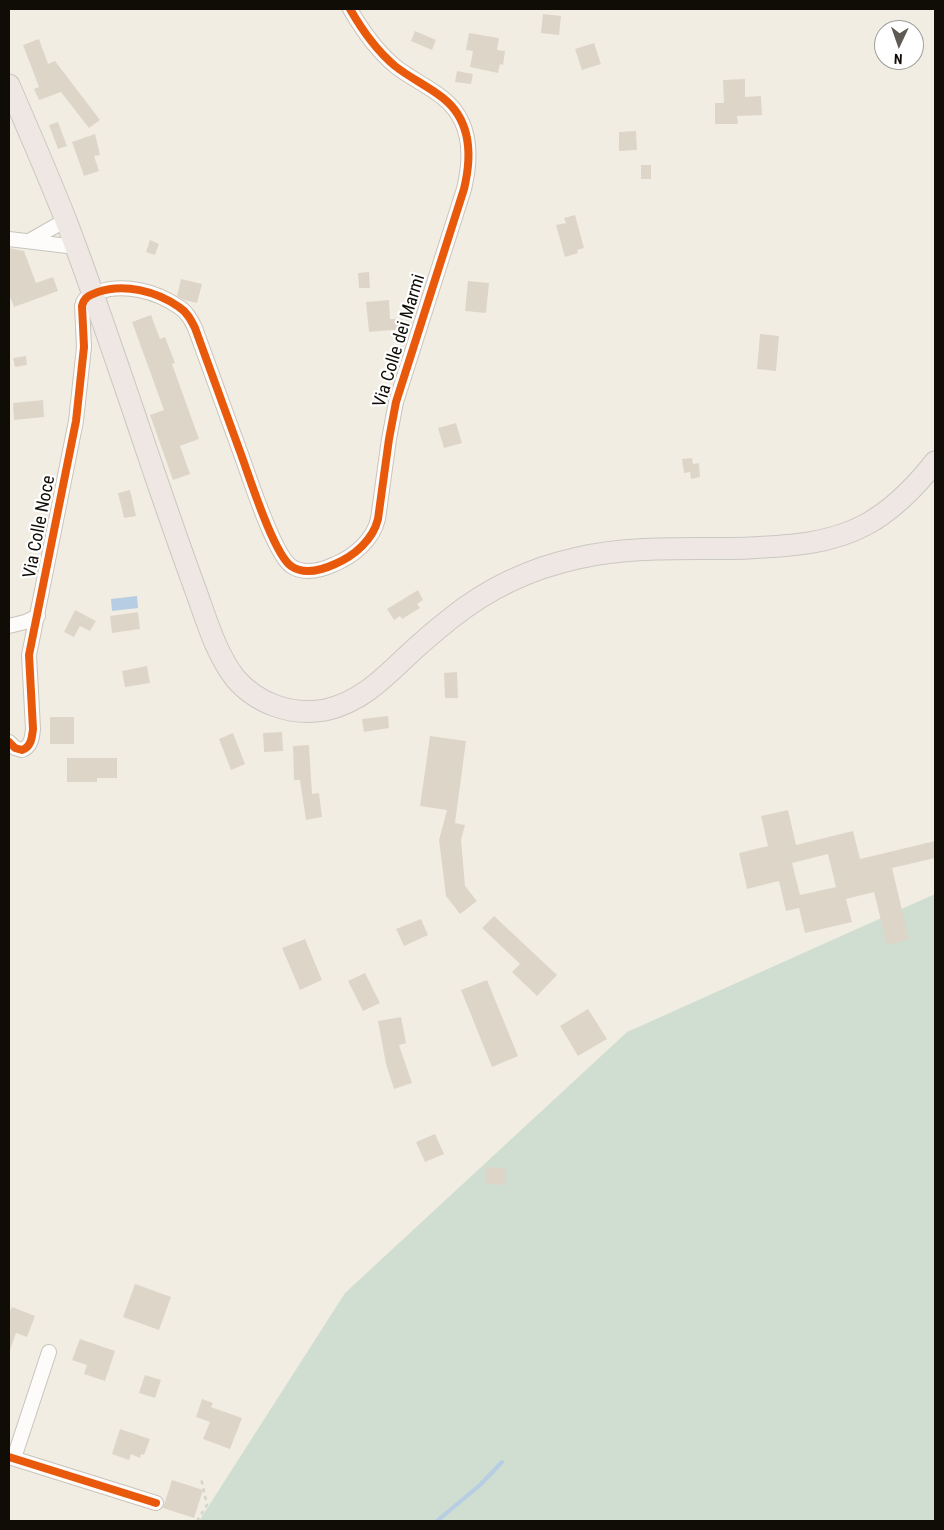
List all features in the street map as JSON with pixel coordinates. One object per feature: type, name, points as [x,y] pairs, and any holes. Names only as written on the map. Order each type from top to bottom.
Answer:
[{"type":"main road","points":[[9,85],[66,220],[188,570],[220,652],[235,677],[250,692],[270,704],[291,710],[308,711],[339,706],[356,698],[376,684],[436,630],[473,602],[541,568],[573,559],[611,552],[777,547],[826,540],[861,526],[886,511],[905,495],[935,462]]},
{"type":"street","name":"Via Colle dei Marmi","points":[[92,294],[111,288],[134,289],[167,300],[180,307],[187,314],[195,328],[264,518],[289,565],[295,569],[306,571],[328,567],[352,555],[368,540],[378,520],[390,430],[399,392],[464,189],[469,153],[465,128],[455,110],[442,97],[401,70],[383,54],[366,35],[350,9]]},
{"type":"street","points":[[29,241],[66,220]]},
{"type":"street","points":[[9,238],[76,247]]},
{"type":"street","name":"Via Colle Noce","points":[[9,742],[15,748],[22,750],[28,746],[32,739],[29,661],[76,421],[84,347],[82,306],[85,299],[92,294]]},
{"type":"street","points":[[9,626],[26,622],[38,616]]},
{"type":"street","points":[[49,1352],[12,1458],[156,1503]]},
{"type":"path","points":[[197,1521],[207,1505],[201,1478]]},
{"type":"green space","points":[[935,894],[935,1521],[199,1521],[345,1293],[627,1032]]},
{"type":"water","points":[[137,596],[138,608],[112,611],[111,599]]},
{"type":"building","points":[[543,14],[561,16],[559,35],[541,33]]},
{"type":"building","points":[[415,31],[436,40],[432,50],[411,41]]},
{"type":"building","points":[[469,33],[499,38],[497,50],[505,51],[503,65],[500,64],[498,73],[470,67],[473,51],[466,50]]},
{"type":"building","points":[[39,39],[48,64],[55,61],[100,120],[89,128],[61,92],[39,100],[34,89],[39,87],[23,45]]},
{"type":"building","points":[[594,43],[601,64],[582,70],[575,49]]},
{"type":"building","points":[[457,71],[473,74],[471,84],[455,82]]},
{"type":"building","points":[[745,79],[745,97],[761,96],[762,115],[737,116],[738,124],[715,124],[715,103],[724,103],[723,80]]},
{"type":"building","points":[[58,122],[67,146],[58,149],[49,125]]},
{"type":"building","points":[[636,131],[637,150],[619,151],[619,132]]},
{"type":"building","points":[[95,134],[100,155],[94,156],[99,171],[84,176],[72,142]]},
{"type":"building","points":[[641,165],[651,165],[651,179],[641,179]]},
{"type":"building","points":[[575,215],[584,248],[577,250],[578,253],[565,257],[556,225],[566,223],[564,218]]},
{"type":"building","points":[[150,240],[159,244],[155,255],[146,252]]},
{"type":"building","points":[[9,248],[24,251],[36,283],[53,277],[58,291],[14,307],[9,294]]},
{"type":"building","points":[[369,272],[370,288],[359,288],[358,273]]},
{"type":"building","points":[[181,279],[202,284],[197,303],[177,296]]},
{"type":"building","points":[[468,281],[489,283],[486,313],[465,311]]},
{"type":"building","points":[[389,300],[390,319],[402,319],[403,329],[369,332],[366,302]]},
{"type":"building","points":[[151,315],[160,339],[165,337],[175,363],[172,364],[199,439],[180,446],[190,474],[173,480],[150,415],[164,410],[132,322]]},
{"type":"building","points":[[760,334],[779,336],[776,371],[757,369]]},
{"type":"building","points":[[26,356],[27,365],[15,367],[13,358]]},
{"type":"building","points":[[43,400],[44,417],[14,420],[13,403]]},
{"type":"building","points":[[456,423],[462,443],[444,448],[438,428]]},
{"type":"building","points":[[692,458],[693,464],[699,463],[700,477],[691,479],[690,472],[684,473],[682,459]]},
{"type":"building","points":[[130,490],[136,516],[124,518],[118,493]]},
{"type":"building","points":[[418,590],[423,600],[417,604],[420,608],[402,619],[400,616],[394,620],[387,609]]},
{"type":"building","points":[[75,610],[96,621],[90,631],[80,626],[74,637],[64,632]]},
{"type":"building","points":[[138,612],[140,629],[112,633],[110,616]]},
{"type":"building","points":[[147,666],[150,683],[125,687],[122,671]]},
{"type":"building","points":[[457,672],[458,698],[445,698],[444,673]]},
{"type":"building","points":[[388,716],[389,728],[364,732],[362,719]]},
{"type":"building","points":[[50,717],[74,717],[74,744],[50,744]]},
{"type":"building","points":[[282,732],[283,751],[264,752],[263,733]]},
{"type":"building","points":[[233,733],[245,764],[231,770],[219,739]]},
{"type":"building","points":[[430,736],[466,741],[455,823],[465,825],[461,840],[465,886],[477,901],[460,914],[446,896],[439,840],[447,810],[420,806]]},
{"type":"building","points":[[309,745],[312,794],[319,793],[322,817],[306,820],[300,780],[294,780],[293,746]]},
{"type":"building","points":[[67,758],[117,758],[117,778],[97,778],[97,782],[67,782]]},
{"type":"building","points":[[788,810],[796,845],[853,831],[860,859],[935,841],[935,858],[892,868],[909,939],[887,945],[874,892],[846,899],[852,922],[805,933],[799,908],[786,911],[779,881],[747,889],[739,853],[768,846],[761,816]],"holes":[[[828,854],[836,887],[800,895],[792,863]]]},
{"type":"building","points":[[494,916],[557,975],[537,996],[512,972],[520,964],[482,928]]},
{"type":"building","points":[[421,919],[428,935],[404,946],[396,929]]},
{"type":"building","points":[[305,939],[322,980],[300,990],[282,948]]},
{"type":"building","points":[[365,973],[380,1003],[363,1011],[348,981]]},
{"type":"building","points":[[487,980],[518,1056],[492,1067],[461,990]]},
{"type":"building","points":[[588,1009],[607,1039],[578,1056],[560,1026]]},
{"type":"building","points":[[401,1017],[406,1043],[399,1045],[412,1083],[394,1089],[386,1064],[378,1021]]},
{"type":"building","points":[[435,1134],[444,1154],[425,1162],[416,1142]]},
{"type":"building","points":[[486,1167],[506,1168],[505,1185],[486,1184]]},
{"type":"building","points":[[135,1284],[171,1297],[159,1330],[123,1317]]},
{"type":"building","points":[[12,1307],[35,1316],[27,1337],[16,1333],[10,1350],[9,1314]]},
{"type":"building","points":[[80,1339],[115,1351],[105,1381],[84,1374],[87,1365],[72,1360]]},
{"type":"building","points":[[145,1375],[161,1380],[155,1398],[139,1393]]},
{"type":"building","points":[[202,1399],[213,1403],[211,1407],[242,1418],[230,1449],[203,1439],[210,1422],[196,1417]]},
{"type":"building","points":[[120,1429],[150,1439],[144,1455],[141,1454],[140,1458],[131,1454],[129,1460],[112,1454]]},
{"type":"building","points":[[172,1480],[203,1490],[194,1518],[163,1508]]},
{"type":"waterway","points":[[437,1521],[480,1485],[502,1462]]},
{"type":"cycle path","points":[[9,742],[15,748],[22,750],[31,742],[33,729],[29,655],[76,421],[84,347],[82,306],[84,300],[90,295],[108,289],[140,290],[170,301],[182,309],[188,316],[195,328],[270,532],[284,559],[291,566],[307,571],[319,570],[335,564],[356,552],[372,534],[378,519],[396,402],[464,189],[469,152],[464,128],[460,117],[453,107],[388,60],[359,25],[350,9]]},
{"type":"cycle path","points":[[9,1457],[156,1503]]}]
